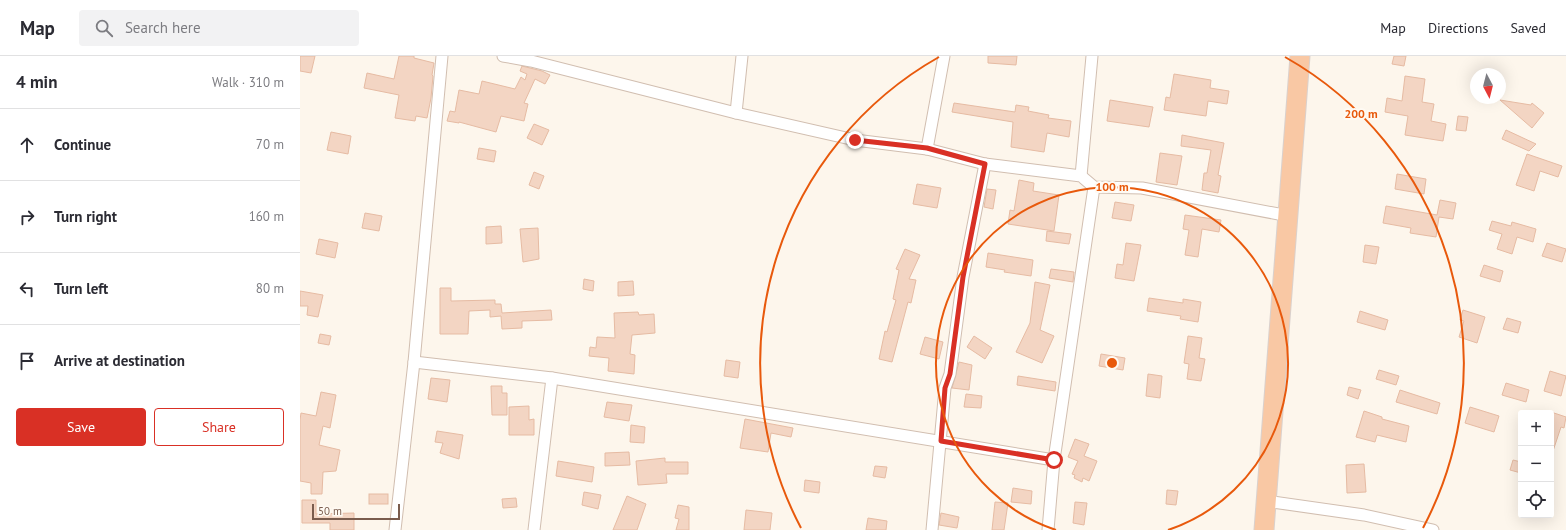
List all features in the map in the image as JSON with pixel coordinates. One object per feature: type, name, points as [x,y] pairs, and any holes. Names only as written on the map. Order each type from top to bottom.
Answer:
[{"type":"highway","points":[[1264,530],[1300,56]]},
{"type":"street","points":[[395,530],[414,362],[442,56]]},
{"type":"street","points":[[503,56],[531,61],[736,113],[855,140],[927,148],[985,164],[1082,176],[1094,187],[1142,188],[1289,216]]},
{"type":"street","points":[[736,113],[742,56]]},
{"type":"street","points":[[927,148],[944,56]]},
{"type":"street","points":[[1082,176],[1092,56]]},
{"type":"street","points":[[932,530],[945,388],[950,374],[963,277],[985,164]]},
{"type":"street","points":[[1048,530],[1054,460],[1094,187]]},
{"type":"street","points":[[414,362],[552,378],[1054,460]]},
{"type":"street","points":[[534,530],[552,378]]},
{"type":"street","points":[[1266,501],[1364,515],[1433,530]]},
{"type":"building","points":[[300,56],[315,56],[311,73],[300,71]]},
{"type":"building","points":[[399,56],[414,56],[414,58],[434,63],[431,98],[427,118],[416,116],[415,121],[395,118],[399,95],[364,88],[367,73],[394,79]]},
{"type":"building","points":[[988,56],[1017,56],[1016,65],[988,63]]},
{"type":"building","points":[[1394,56],[1406,56],[1404,66],[1392,64]]},
{"type":"building","points":[[522,66],[542,71],[550,75],[545,84],[535,79],[524,103],[528,104],[524,121],[501,116],[496,132],[459,122],[447,121],[450,111],[455,112],[459,90],[479,94],[482,81],[515,89],[521,77],[525,80],[527,74],[520,71]]},
{"type":"building","points":[[1174,74],[1211,80],[1210,88],[1229,91],[1227,104],[1208,101],[1206,116],[1164,110],[1166,97],[1170,98]]},
{"type":"building","points":[[1405,76],[1425,79],[1422,102],[1434,104],[1431,121],[1446,124],[1443,141],[1405,135],[1408,116],[1385,112],[1387,98],[1402,101]]},
{"type":"building","points":[[1110,100],[1153,107],[1149,127],[1107,121]]},
{"type":"building","points":[[1506,101],[1531,105],[1532,103],[1544,113],[1532,128],[1505,104],[1506,104]]},
{"type":"building","points":[[954,103],[1015,112],[1016,105],[1029,107],[1028,111],[1049,115],[1048,118],[1071,121],[1069,137],[1047,133],[1044,152],[1011,147],[1013,122],[952,112]]},
{"type":"building","points":[[1458,116],[1468,117],[1466,131],[1456,130]]},
{"type":"building","points":[[534,124],[549,130],[542,145],[527,138]]},
{"type":"building","points":[[1506,130],[1536,144],[1529,151],[1502,139]]},
{"type":"building","points":[[331,132],[351,136],[348,154],[327,150]]},
{"type":"building","points":[[1182,135],[1224,143],[1218,175],[1221,176],[1218,193],[1202,190],[1204,173],[1207,173],[1211,150],[1181,146]]},
{"type":"building","points":[[479,148],[496,151],[494,162],[477,159]]},
{"type":"building","points":[[1160,153],[1182,156],[1177,185],[1156,182]]},
{"type":"building","points":[[1527,154],[1562,166],[1558,177],[1540,171],[1534,191],[1516,185]]},
{"type":"building","points":[[534,172],[544,176],[539,189],[529,185]]},
{"type":"building","points":[[1397,174],[1426,179],[1424,194],[1395,189]]},
{"type":"building","points":[[1019,180],[1034,183],[1033,191],[1059,195],[1054,231],[1008,224],[1010,210],[1014,211]]},
{"type":"building","points":[[917,184],[941,188],[937,208],[913,204]]},
{"type":"building","points":[[987,189],[996,190],[993,209],[984,207]]},
{"type":"building","points":[[1440,200],[1456,203],[1453,219],[1439,217],[1436,237],[1410,233],[1411,228],[1383,223],[1386,206],[1437,215]]},
{"type":"building","points":[[1115,202],[1134,205],[1131,221],[1112,218]]},
{"type":"building","points":[[365,213],[382,216],[379,231],[362,228]]},
{"type":"building","points":[[1185,215],[1221,220],[1219,232],[1202,229],[1198,257],[1185,255],[1189,230],[1183,229]]},
{"type":"building","points":[[1492,221],[1511,226],[1512,222],[1536,229],[1533,242],[1517,237],[1512,254],[1497,249],[1502,234],[1489,230]]},
{"type":"building","points":[[501,226],[502,243],[486,244],[486,227]]},
{"type":"building","points":[[538,228],[539,259],[523,262],[520,229]]},
{"type":"building","points":[[1047,231],[1071,234],[1069,244],[1046,241]]},
{"type":"building","points":[[319,239],[338,243],[335,258],[316,254]]},
{"type":"building","points":[[1126,243],[1141,245],[1134,281],[1115,278],[1117,264],[1123,265]]},
{"type":"building","points":[[1547,243],[1566,249],[1562,262],[1542,256]]},
{"type":"building","points":[[1365,245],[1379,247],[1376,264],[1363,262]]},
{"type":"building","points":[[905,249],[920,255],[909,279],[916,280],[911,303],[908,302],[892,362],[879,359],[885,331],[887,332],[896,300],[893,299],[899,270],[896,269]]},
{"type":"building","points":[[988,253],[1033,260],[1031,276],[1004,272],[1005,270],[986,267]]},
{"type":"building","points":[[1484,265],[1503,271],[1500,282],[1480,276]]},
{"type":"building","points":[[1051,269],[1074,272],[1073,282],[1049,278]]},
{"type":"building","points":[[584,279],[594,281],[593,291],[583,289]]},
{"type":"building","points":[[633,281],[634,295],[618,296],[618,282]]},
{"type":"building","points":[[1035,282],[1050,285],[1040,330],[1054,336],[1042,363],[1016,352],[1030,323]]},
{"type":"building","points":[[440,288],[451,288],[451,301],[495,300],[495,304],[501,304],[502,313],[551,310],[552,320],[522,321],[522,328],[502,329],[501,316],[490,317],[490,310],[469,311],[468,334],[440,334]]},
{"type":"building","points":[[300,291],[323,295],[318,317],[307,315],[308,306],[300,306]]},
{"type":"building","points":[[1149,298],[1183,303],[1183,299],[1201,302],[1198,322],[1180,319],[1181,316],[1147,311]]},
{"type":"building","points":[[1463,310],[1485,317],[1477,343],[1459,337],[1464,321],[1460,320]]},
{"type":"building","points":[[1360,311],[1388,320],[1385,330],[1357,322]]},
{"type":"building","points":[[638,312],[639,315],[654,314],[655,333],[632,335],[630,354],[635,355],[634,374],[608,371],[609,358],[589,356],[590,347],[596,348],[597,337],[615,338],[614,313]]},
{"type":"building","points":[[1507,318],[1521,322],[1518,333],[1503,329]]},
{"type":"building","points":[[320,334],[331,336],[329,345],[318,343]]},
{"type":"building","points":[[974,336],[992,348],[985,359],[967,347]]},
{"type":"building","points":[[1188,336],[1202,338],[1199,358],[1205,359],[1201,381],[1187,379],[1189,364],[1184,363]]},
{"type":"building","points":[[925,337],[943,342],[939,359],[920,354]]},
{"type":"building","points":[[1101,354],[1125,358],[1123,370],[1099,366]]},
{"type":"building","points":[[726,360],[740,362],[738,378],[724,376]]},
{"type":"building","points":[[959,362],[972,365],[969,390],[952,388]]},
{"type":"building","points":[[1379,370],[1399,376],[1396,385],[1376,379]]},
{"type":"building","points":[[1550,371],[1566,376],[1561,396],[1544,391]]},
{"type":"building","points":[[1148,374],[1162,376],[1160,398],[1146,396]]},
{"type":"building","points":[[1018,376],[1056,382],[1055,391],[1017,385]]},
{"type":"building","points":[[431,378],[450,380],[447,402],[428,399]]},
{"type":"building","points":[[1506,383],[1529,390],[1526,402],[1502,395]]},
{"type":"building","points":[[491,386],[502,386],[502,393],[507,393],[507,415],[492,415]]},
{"type":"building","points":[[1349,387],[1361,390],[1358,399],[1347,395]]},
{"type":"building","points":[[1400,390],[1440,403],[1437,414],[1396,402]]},
{"type":"building","points":[[321,392],[336,395],[330,428],[323,426],[319,445],[340,450],[336,471],[323,472],[322,494],[311,494],[311,483],[300,481],[300,420],[301,413],[316,416]]},
{"type":"building","points":[[966,394],[982,396],[981,408],[964,407]]},
{"type":"building","points":[[607,402],[632,405],[629,421],[604,417]]},
{"type":"building","points":[[529,406],[529,420],[534,419],[534,435],[509,435],[509,407]]},
{"type":"building","points":[[1470,407],[1499,416],[1494,432],[1465,423]]},
{"type":"building","points":[[1364,411],[1382,417],[1382,419],[1409,426],[1406,442],[1377,435],[1375,442],[1356,437]]},
{"type":"building","points":[[1554,413],[1566,417],[1564,428],[1561,427],[1554,448]]},
{"type":"building","points":[[745,419],[793,428],[791,437],[771,433],[768,452],[740,448]]},
{"type":"building","points":[[631,425],[645,427],[644,443],[630,442]]},
{"type":"building","points":[[437,431],[463,435],[459,459],[440,453],[443,443],[435,442]]},
{"type":"building","points":[[1075,439],[1089,444],[1084,456],[1097,461],[1089,481],[1083,478],[1082,482],[1074,478],[1075,475],[1072,474],[1078,461],[1068,457]]},
{"type":"building","points":[[629,452],[630,465],[605,466],[605,453]]},
{"type":"building","points":[[665,458],[665,462],[688,462],[688,474],[666,474],[667,483],[638,485],[636,461]]},
{"type":"building","points":[[1513,460],[1518,461],[1518,472],[1510,470]]},
{"type":"building","points":[[558,461],[594,467],[592,482],[556,476]]},
{"type":"building","points":[[1364,464],[1366,492],[1347,493],[1346,465]]},
{"type":"building","points":[[875,466],[887,467],[885,478],[873,476]]},
{"type":"building","points":[[805,480],[820,482],[819,493],[804,491]]},
{"type":"building","points":[[1013,488],[1032,491],[1031,504],[1011,502]]},
{"type":"building","points":[[1167,490],[1178,491],[1176,505],[1166,504]]},
{"type":"building","points":[[584,492],[601,495],[598,509],[582,505]]},
{"type":"building","points":[[369,494],[388,494],[388,504],[369,504]]},
{"type":"building","points":[[627,496],[646,504],[637,530],[613,530]]},
{"type":"building","points":[[516,498],[517,507],[503,508],[502,499]]},
{"type":"building","points":[[302,500],[316,500],[316,514],[354,513],[354,530],[330,530],[330,523],[302,523]]},
{"type":"building","points":[[995,502],[1008,503],[1004,530],[992,530]]},
{"type":"building","points":[[1075,502],[1087,503],[1084,525],[1073,523]]},
{"type":"building","points":[[678,505],[689,507],[689,530],[676,530],[679,519],[675,518]]},
{"type":"building","points":[[746,510],[772,513],[770,530],[744,530]]},
{"type":"building","points":[[941,513],[959,517],[957,528],[939,525]]},
{"type":"building","points":[[868,518],[887,521],[886,530],[866,530]]},
{"type":"route","points":[[855,140],[927,148],[985,164],[963,277],[950,374],[945,388],[941,441],[1054,460]]}]
